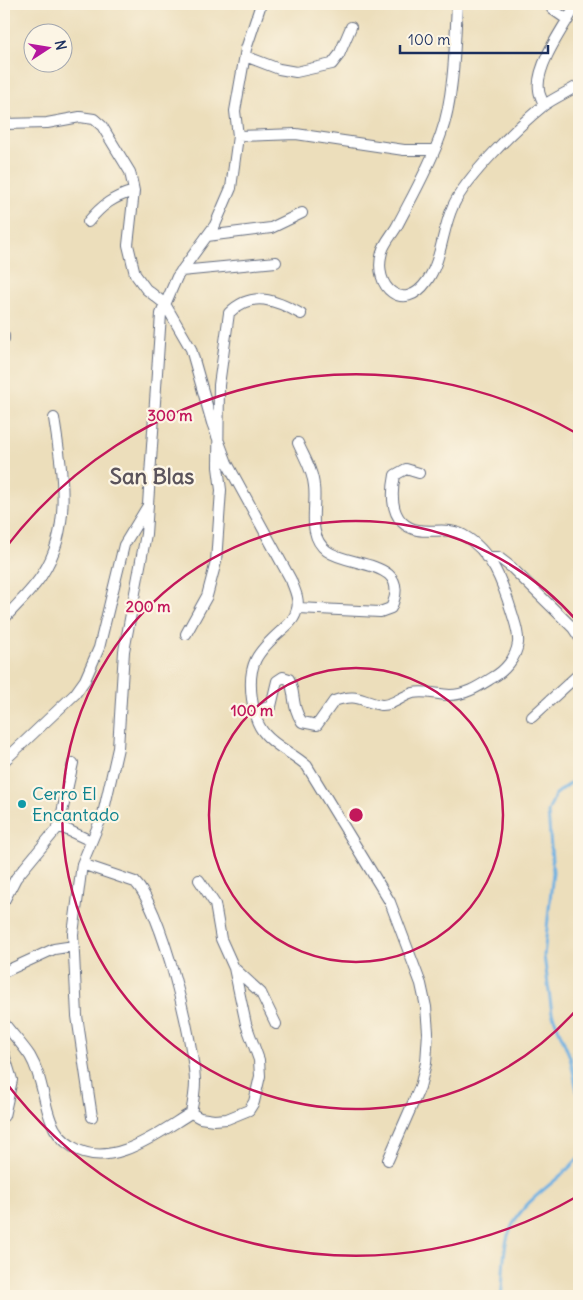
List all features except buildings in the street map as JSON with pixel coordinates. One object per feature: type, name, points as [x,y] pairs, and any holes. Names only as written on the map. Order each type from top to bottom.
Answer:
[{"type":"street","points":[[92,1117],[77,1016],[73,934],[82,864],[103,814],[118,748],[124,651],[146,534],[161,314],[182,271],[215,225],[231,188],[238,136],[235,111],[245,56],[261,4]]},
{"type":"street","points":[[458,4],[448,110],[440,135],[396,228],[382,252],[380,272],[384,286],[390,293],[407,296],[419,292],[431,276],[452,207],[466,184],[544,105],[579,85]]},
{"type":"street","points":[[551,4],[552,9],[568,20]]},
{"type":"street","points":[[544,105],[539,91],[539,78],[548,56],[577,4]]},
{"type":"street","points":[[245,56],[279,69],[296,72],[332,64],[339,55],[351,26]]},
{"type":"street","points":[[4,124],[47,123],[80,118],[94,119],[102,126],[124,160],[130,172],[134,191],[128,245],[130,260],[135,274],[146,289],[166,304],[190,349],[227,463],[291,580],[298,597],[298,608],[293,620],[263,647],[251,671],[254,712],[257,723],[266,735],[307,766],[390,902],[421,984],[426,1007],[428,1032],[426,1063],[420,1087],[388,1160]]},
{"type":"street","points":[[238,136],[296,134],[404,150],[433,150]]},
{"type":"street","points":[[88,222],[102,204],[117,196],[134,191]]},
{"type":"street","points":[[207,236],[271,228],[302,213]]},
{"type":"street","points":[[182,271],[276,262]]},
{"type":"street","points":[[186,634],[207,596],[216,562],[221,490],[218,467],[220,385],[229,313],[238,305],[260,299],[278,301],[301,314]]},
{"type":"street","points":[[4,619],[41,577],[55,552],[63,500],[62,470],[54,418]]},
{"type":"street","points":[[298,443],[312,473],[314,486],[313,527],[319,542],[325,550],[335,556],[382,569],[390,576],[395,593],[391,608],[380,612],[298,608]]},
{"type":"street","points":[[254,712],[265,710],[271,706],[277,681],[283,677],[289,679],[293,687],[293,704],[302,722],[317,725],[322,721],[329,706],[334,701],[357,696],[382,705],[421,692],[461,693],[470,691],[495,676],[509,664],[518,642],[517,629],[498,572],[478,547],[455,531],[425,532],[413,529],[402,521],[394,510],[395,475],[406,468],[419,473]]},
{"type":"street","points":[[4,761],[75,694],[85,680],[99,648],[124,544],[148,506]]},
{"type":"street","points":[[486,557],[498,557],[511,567],[573,628],[579,637]]},
{"type":"street","points":[[532,717],[579,674]]},
{"type":"street","points":[[4,901],[16,878],[59,826],[73,763]]},
{"type":"street","points":[[59,826],[91,841]]},
{"type":"street","points":[[4,1023],[30,1057],[43,1088],[51,1122],[58,1134],[77,1150],[90,1155],[119,1152],[140,1143],[191,1113],[195,1094],[193,1064],[175,981],[157,923],[141,888],[135,882],[82,864]]},
{"type":"street","points":[[191,1113],[200,1118],[227,1119],[249,1110],[254,1102],[260,1076],[260,1060],[246,1024],[234,968],[221,939],[215,904],[199,880]]},
{"type":"street","points":[[4,972],[54,949],[74,946]]},
{"type":"street","points":[[234,968],[261,993],[276,1024]]},
{"type":"street","points":[[4,1054],[12,1080],[4,1116]]},
{"type":"waterway","points":[[579,405],[574,415],[570,437],[572,460],[579,493]]},
{"type":"waterway","points":[[579,776],[555,795],[548,812],[553,872],[544,956],[552,1013],[570,1057],[579,1100]]},
{"type":"waterway","points":[[501,1296],[505,1246],[512,1225],[528,1204],[579,1157]]},
{"type":"place","name":"Cerro El Encantado","points":[[22,804]]},
{"type":"district","name":"San Blas","points":[[152,476]]}]
